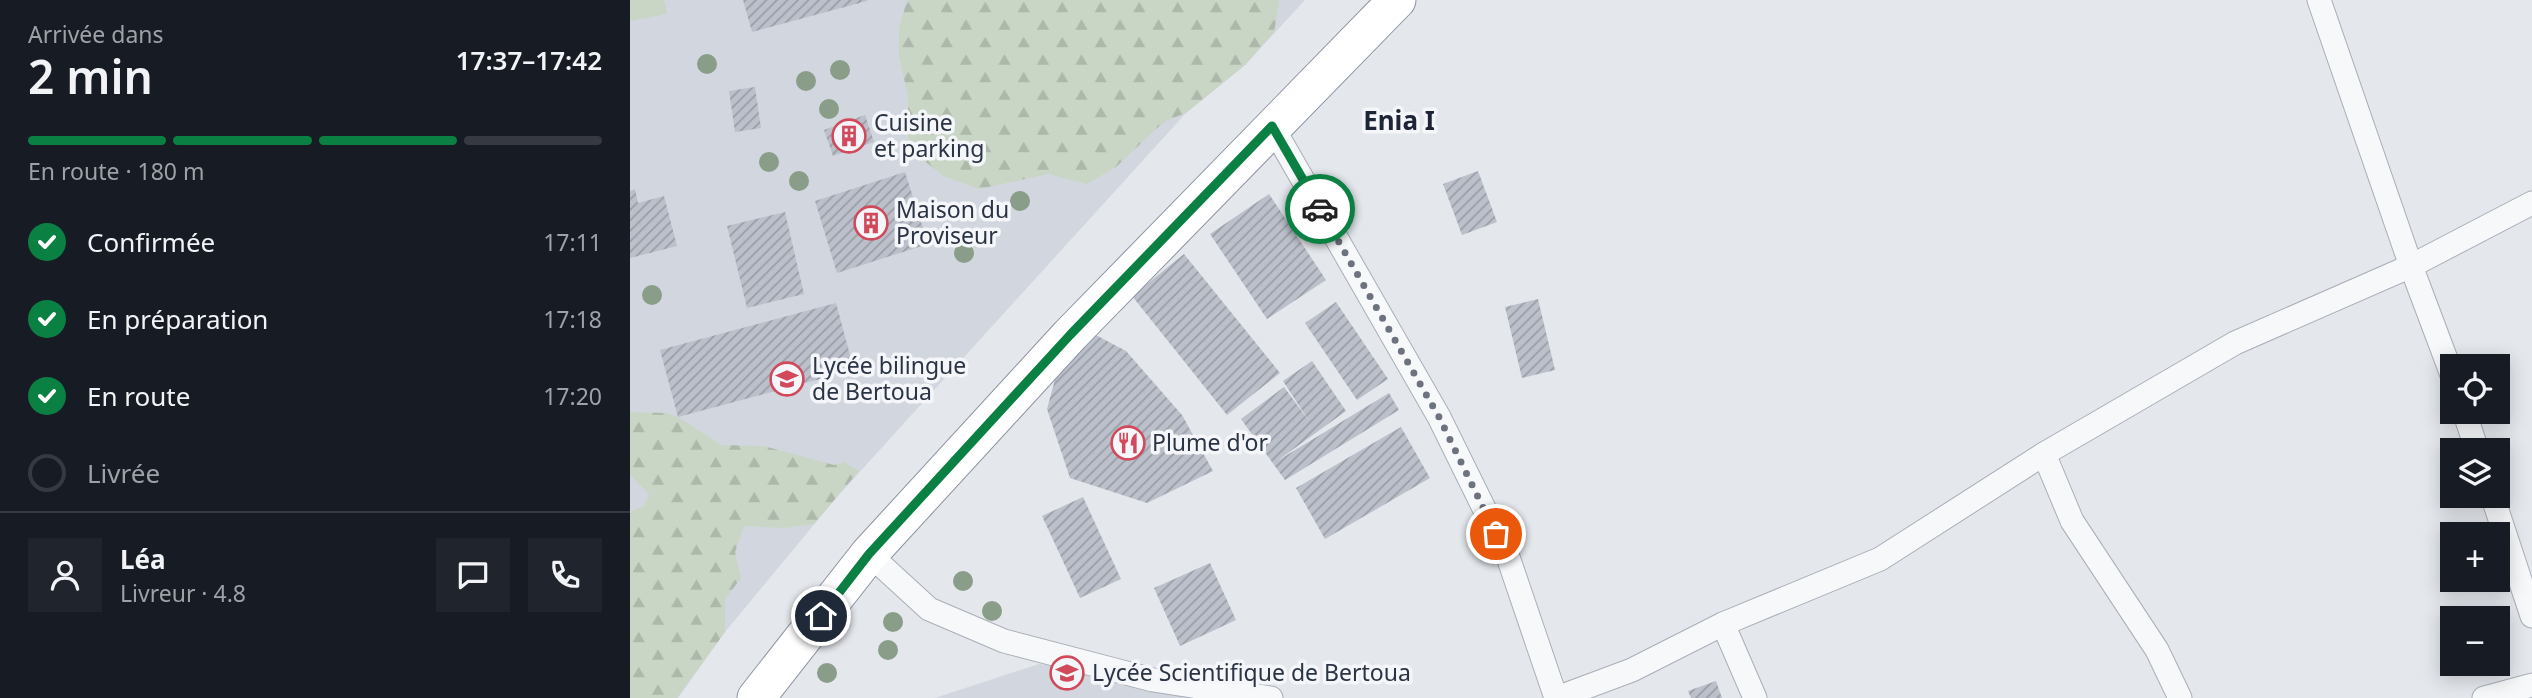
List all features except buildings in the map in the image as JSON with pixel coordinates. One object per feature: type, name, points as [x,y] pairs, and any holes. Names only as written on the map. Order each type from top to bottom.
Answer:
[{"type":"highway","points":[[756,698],[869,554],[1070,335],[1397,0]]},
{"type":"street","points":[[2319,0],[2444,354]]},
{"type":"street","points":[[1272,126],[1439,417],[1508,557],[1557,698],[1632,670],[1723,624],[1880,559],[2044,454],[2235,342],[2411,266],[2532,203]]},
{"type":"street","points":[[2044,454],[2072,522],[2157,650],[2180,698]]},
{"type":"street","points":[[2496,508],[2532,616]]},
{"type":"street","points":[[869,554],[929,608],[1004,641],[1153,680],[1271,698]]},
{"type":"street","points":[[1723,624],[1755,698]]},
{"type":"street","points":[[2484,698],[2532,685]]},
{"type":"shaded area","name":"Lycée bilingue de Bertoua","points":[[630,0],[1305,0],[1245,65],[1186,113],[836,498],[725,632],[678,698],[630,698]]},
{"type":"shaded area","name":"Lycée Scientifique de Bertoua","points":[[1039,664],[1208,682],[1229,698],[935,698]]},
{"type":"green space","points":[[630,0],[664,0],[667,14],[630,21]]},
{"type":"green space","points":[[907,0],[1279,0],[1279,3],[1274,32],[1245,65],[1186,113],[1157,128],[1116,167],[1087,184],[1048,174],[980,189],[943,176],[911,150],[908,137],[908,97],[899,56],[899,28]]},
{"type":"green space","points":[[630,412],[666,413],[678,417],[722,445],[764,446],[834,465],[844,462],[859,471],[814,524],[785,528],[744,526],[735,552],[741,578],[725,599],[725,632],[677,698],[630,698],[630,512],[644,506],[649,494],[630,475]]},
{"type":"way so far","points":[[1320,209],[1439,417],[1496,534]]},
{"type":"place","name":"Cuisine et parking","points":[[849,136]]},
{"type":"place","name":"Maison du Proviseur","points":[[871,223]]},
{"type":"place","name":"Lycée bilingue de Bertoua","points":[[787,379]]},
{"type":"place","name":"Plume d'or","points":[[1128,443]]},
{"type":"place","name":"Lycée Scientifique de Bertoua","points":[[1067,673]]},
{"type":"district","name":"Enia I","points":[[1399,121]]},
{"type":"route","points":[[821,616],[869,554],[1070,335],[1272,126],[1320,209]]}]
